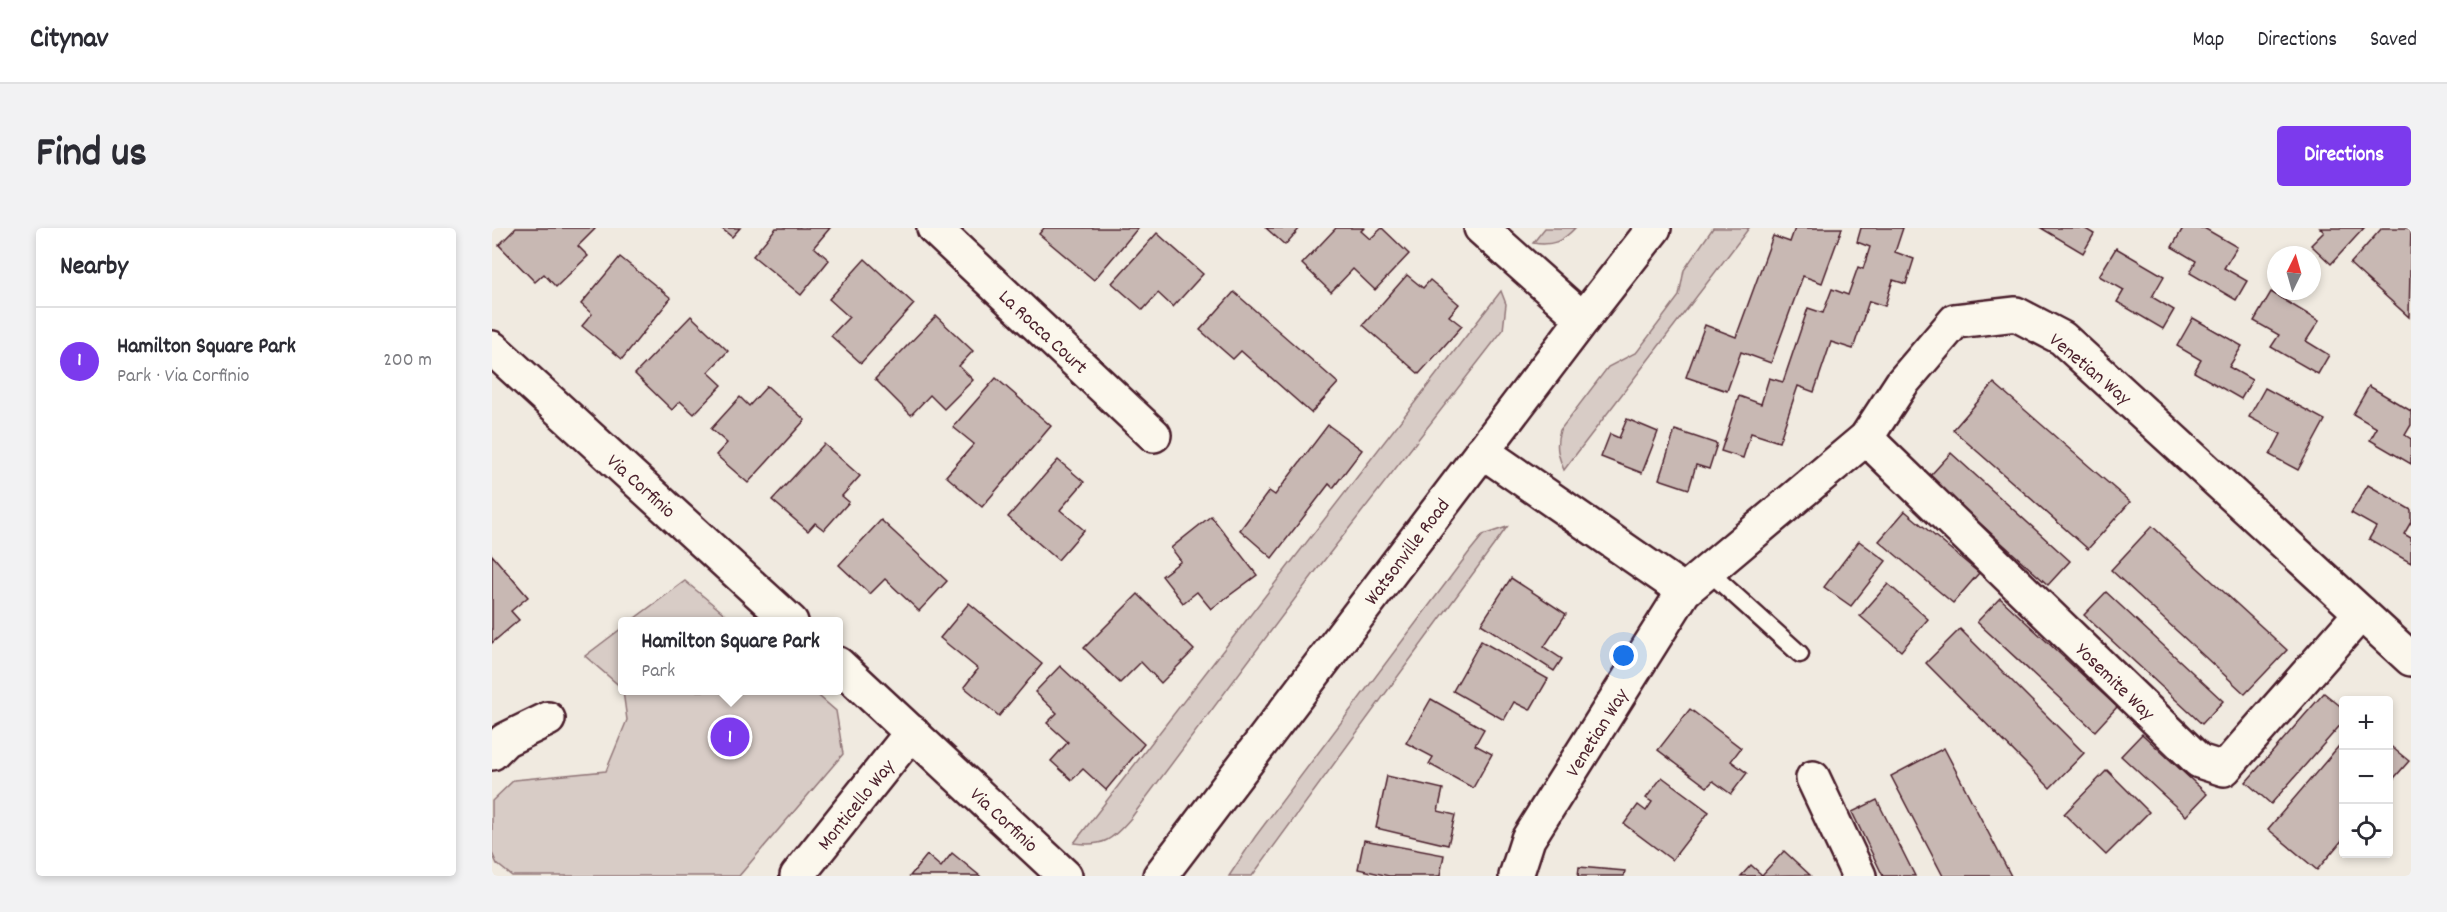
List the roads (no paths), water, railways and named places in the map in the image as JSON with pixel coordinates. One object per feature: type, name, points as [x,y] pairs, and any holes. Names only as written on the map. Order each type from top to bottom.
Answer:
[{"type":"street","name":"La Rocca Court","points":[[934,228],[1154,435]]},
{"type":"street","points":[[1481,228],[1583,319]]},
{"type":"street","name":"Watsonville Road","points":[[1160,876],[1654,228]]},
{"type":"street","name":"Venetian Way","points":[[1516,876],[1528,839],[1696,581],[1866,438],[1902,383],[1955,321],[2016,314],[2062,338],[2411,659]]},
{"type":"street","name":"Via Corfinio","points":[[492,348],[787,617]]},
{"type":"street","name":"Yosemite Way","points":[[1866,438],[2199,761],[2224,769],[2361,613]]},
{"type":"street","points":[[1482,451],[1696,581]]},
{"type":"street","name":"Via Corfinio","points":[[843,669],[1065,876]]},
{"type":"street","points":[[492,753],[505,740],[548,719]]},
{"type":"street","name":"Monticello Way","points":[[797,876],[912,732]]},
{"type":"street","points":[[1813,778],[1859,876]]},
{"type":"lane","points":[[1696,581],[1800,654]]},
{"type":"place","name":"Hamilton Square Park","points":[[730,737]]}]
